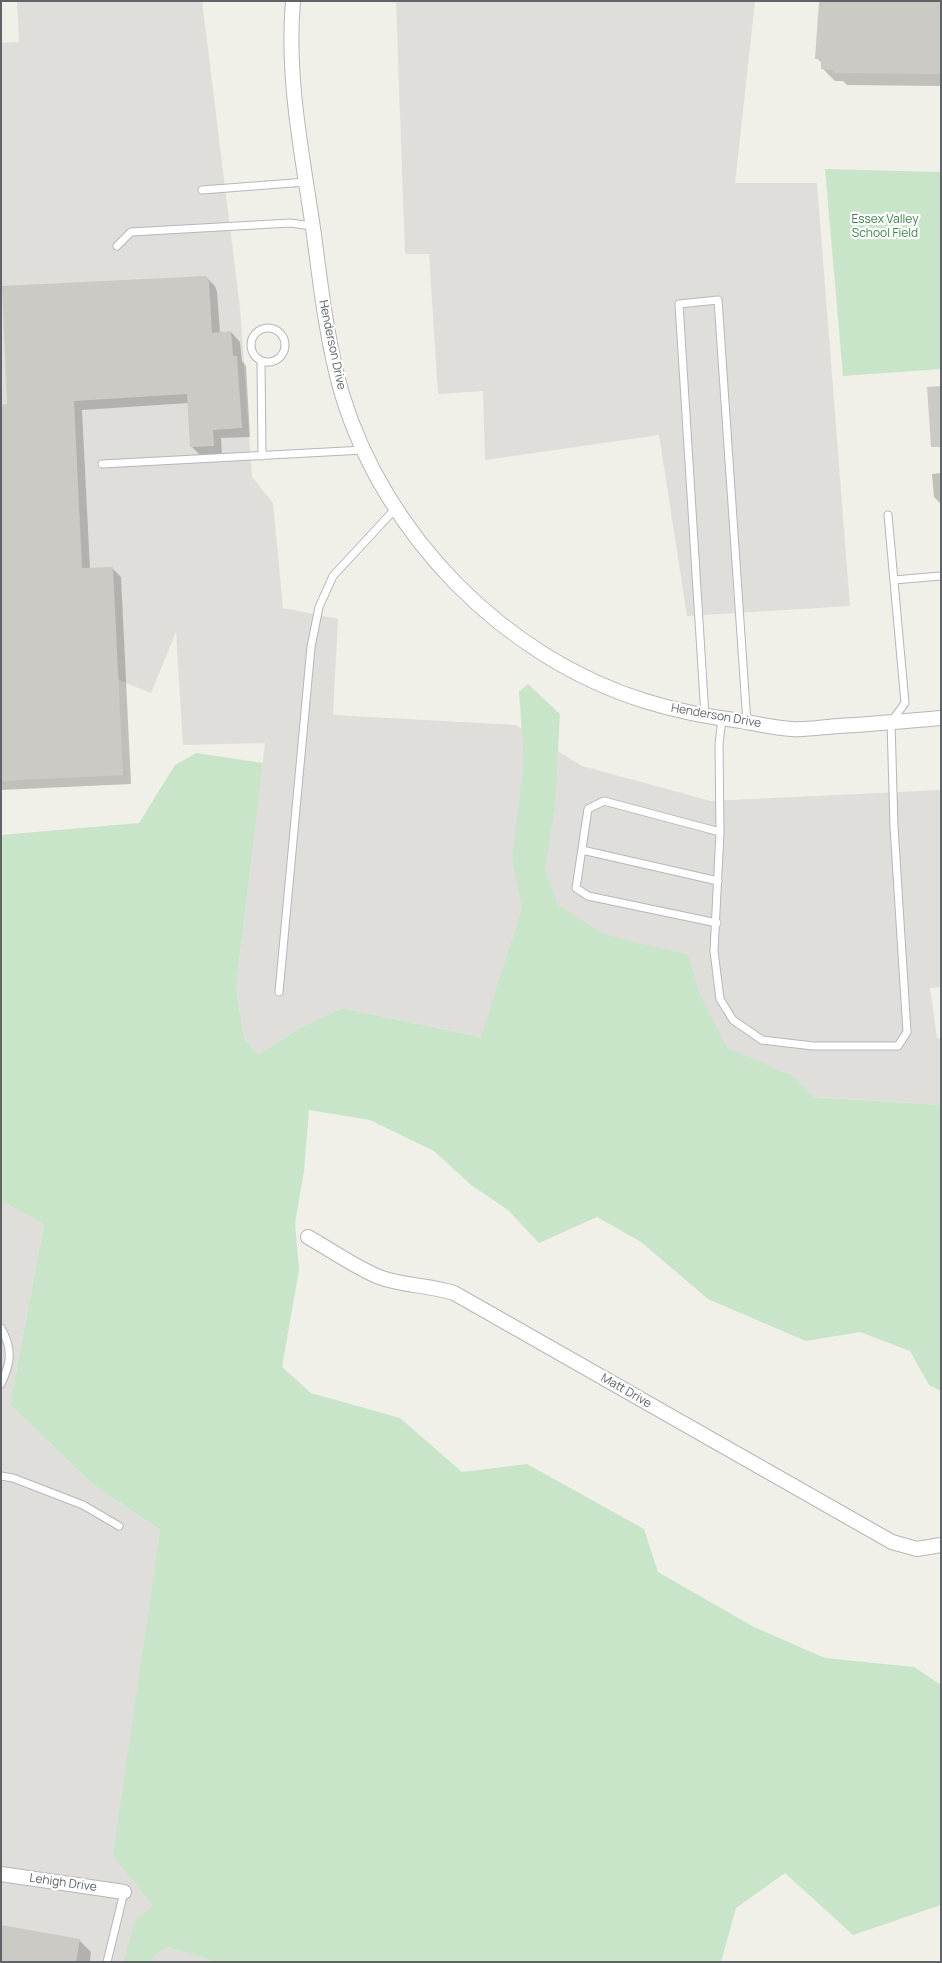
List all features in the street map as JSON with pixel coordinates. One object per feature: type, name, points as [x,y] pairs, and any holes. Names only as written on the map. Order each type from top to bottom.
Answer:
[{"type":"street","name":"Henderson Drive","points":[[293,1],[293,91],[330,347],[342,395],[364,450],[396,508],[439,566],[474,601],[512,632],[553,660],[597,682],[643,701],[705,716],[792,729],[941,718]]},
{"type":"street","name":"Matt Drive","points":[[308,1237],[378,1276],[405,1284],[432,1286],[454,1293],[892,1542],[917,1549],[941,1545]]},
{"type":"street","name":"Lehigh Drive","points":[[1,1874],[124,1892]]},
{"type":"lane","points":[[202,190],[306,182]]},
{"type":"lane","points":[[117,246],[130,232],[290,223],[312,226]]},
{"type":"lane","points":[[705,716],[679,304],[718,300],[748,722]]},
{"type":"lane","points":[[263,330],[274,330],[282,336],[284,352],[277,360],[262,361],[257,358],[252,348],[254,337],[263,330]]},
{"type":"lane","points":[[262,361],[262,456]]},
{"type":"lane","points":[[102,464],[364,450]]},
{"type":"lane","points":[[279,992],[311,647],[319,607],[334,576],[396,508]]},
{"type":"lane","points":[[722,719],[719,744],[720,832],[717,923],[714,951],[720,999],[733,1020],[762,1040],[813,1046],[898,1046],[907,1032],[894,827],[891,722],[904,703],[888,515]]},
{"type":"lane","points":[[894,580],[941,576]]},
{"type":"lane","points":[[717,923],[588,896],[576,888],[588,808],[604,801],[720,832]]},
{"type":"lane","points":[[582,850],[718,882]]},
{"type":"lane","points":[[1,1328],[7,1338],[10,1364],[1,1384]]},
{"type":"lane","points":[[1,1476],[13,1478],[83,1505],[119,1526]]},
{"type":"lane","points":[[107,1962],[124,1892]]},
{"type":"shaded area","points":[[17,1],[202,1],[240,308],[252,477],[273,503],[283,608],[338,619],[333,715],[516,725],[582,766],[711,801],[941,790],[941,987],[930,988],[937,1038],[941,1039],[941,1105],[801,1096],[482,1037],[342,1008],[298,1029],[258,1055],[244,1037],[236,987],[265,743],[183,745],[176,632],[151,693],[1,633],[1,43],[19,42]]},
{"type":"shaded area","points":[[396,1],[755,1],[735,183],[817,183],[850,606],[687,616],[659,435],[485,460],[483,391],[438,394],[429,254],[405,254]]},
{"type":"shaded area","points":[[1,1201],[44,1224],[10,1404],[91,1483],[160,1530],[114,1855],[164,1920],[167,1947],[215,1962],[1,1962]]},
{"type":"green space","name":"Essex Valley School Field","points":[[825,169],[941,172],[941,369],[843,376]]},
{"type":"green space","points":[[528,684],[560,714],[555,805],[545,870],[558,905],[603,934],[688,955],[700,995],[727,1048],[793,1076],[814,1097],[941,1105],[941,1391],[929,1385],[910,1351],[860,1332],[806,1341],[708,1299],[641,1242],[597,1217],[539,1243],[508,1210],[471,1185],[434,1151],[370,1120],[309,1110],[304,1171],[295,1223],[299,1270],[282,1367],[311,1393],[400,1418],[462,1472],[527,1464],[644,1529],[658,1572],[754,1627],[825,1658],[914,1667],[941,1685],[941,1905],[853,1935],[785,1873],[736,1908],[721,1962],[216,1962],[167,1947],[153,1956],[153,1962],[124,1962],[135,1921],[153,1906],[113,1855],[160,1530],[91,1483],[10,1404],[44,1224],[1,1201],[1,835],[139,823],[175,765],[196,753],[263,763],[236,987],[244,1037],[258,1055],[298,1029],[342,1008],[481,1037],[522,909],[512,858],[524,761],[519,692]]},
{"type":"building","points":[[819,1],[941,1],[941,74],[833,73],[833,70],[821,69],[821,59],[815,59]]},
{"type":"building","points":[[206,276],[209,282],[212,333],[231,331],[233,356],[237,356],[242,428],[213,430],[214,446],[190,447],[187,394],[74,401],[82,568],[113,567],[123,775],[1,781],[1,405],[7,404],[2,286]]},
{"type":"building","points":[[941,386],[941,447],[931,447],[927,387]]},
{"type":"building","points":[[1,1925],[80,1939],[76,1962],[1,1962]]}]
